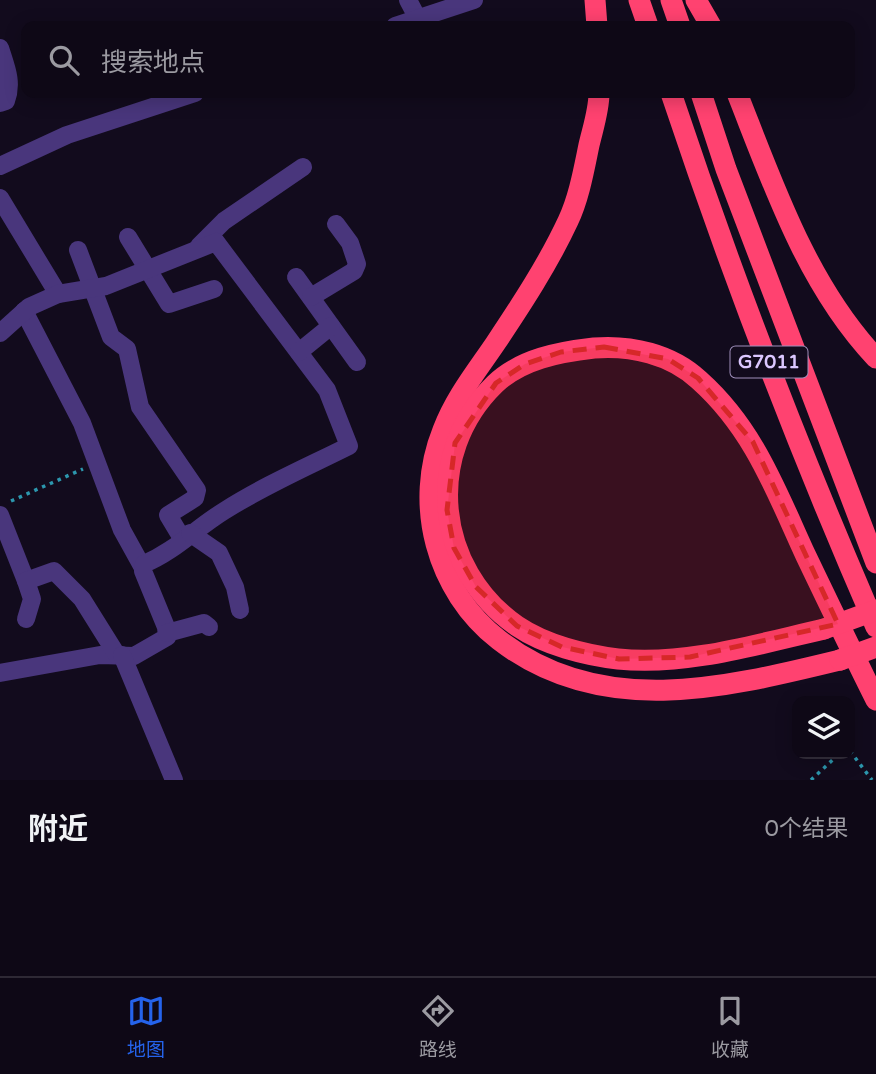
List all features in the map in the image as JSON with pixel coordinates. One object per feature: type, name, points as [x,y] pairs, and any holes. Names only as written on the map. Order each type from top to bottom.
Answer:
[{"type":"highway","points":[[595,0],[597,21]]},
{"type":"highway","points":[[639,0],[646,21]]},
{"type":"highway","points":[[671,0],[678,21]]},
{"type":"highway","points":[[696,0],[708,21]]},
{"type":"highway","points":[[597,98],[586,162],[569,219],[534,283],[461,393],[442,432],[434,467],[429,512],[436,548],[453,589],[481,625],[510,649],[581,682],[664,691],[719,688],[839,660],[876,647]]},
{"type":"highway","name":"G7011","points":[[673,98],[700,179],[830,521],[876,627]]},
{"type":"highway","name":"G7011","points":[[703,98],[731,182],[876,563]]},
{"type":"highway","points":[[739,98],[770,176],[820,283],[858,339],[876,358]]},
{"type":"highway","points":[[876,610],[824,629],[690,657],[619,659],[562,647],[517,626],[476,587],[454,548],[447,510],[455,443],[475,408],[496,383],[525,364],[561,352],[604,347],[639,350],[668,359],[698,378],[753,442],[876,700]]},
{"type":"street","points":[[408,0],[418,19]]},
{"type":"street","points":[[411,21],[474,0]]},
{"type":"street","points":[[0,48],[9,75],[10,90],[6,101],[0,103]]},
{"type":"street","points":[[0,166],[67,135],[180,98]]},
{"type":"street","points":[[194,251],[224,220],[303,167]]},
{"type":"street","points":[[0,198],[58,294]]},
{"type":"street","points":[[311,297],[354,271],[357,264],[350,243],[336,224]]},
{"type":"street","points":[[128,237],[169,304],[214,289]]},
{"type":"street","points":[[0,333],[24,311],[58,294],[92,288],[150,270],[216,242],[327,390],[349,446],[226,509],[187,536],[179,547],[144,564],[143,568]]},
{"type":"street","points":[[78,250],[111,337],[127,349],[140,407],[197,490],[195,498],[168,515],[187,536],[219,553],[235,587],[240,610]]},
{"type":"street","points":[[296,277],[357,362]]},
{"type":"street","points":[[0,673],[119,655],[134,656],[167,637],[143,568],[122,530],[95,464],[82,423],[24,311]]},
{"type":"street","points":[[299,352],[331,326]]},
{"type":"street","points":[[0,516],[32,599],[27,608],[26,619]]},
{"type":"street","points":[[26,581],[54,571],[82,599],[119,655],[174,780]]},
{"type":"street","points":[[167,633],[204,623],[209,627]]},
{"type":"path","points":[[0,506],[95,464]]},
{"type":"path","points":[[855,758],[872,780]]},
{"type":"path","points":[[811,780],[834,759]]},
{"type":"highlighted area","points":[[604,347],[668,359],[698,378],[753,442],[838,624],[690,657],[619,659],[562,647],[517,626],[476,587],[454,548],[447,510],[455,443],[496,383],[525,364],[561,352]]}]
